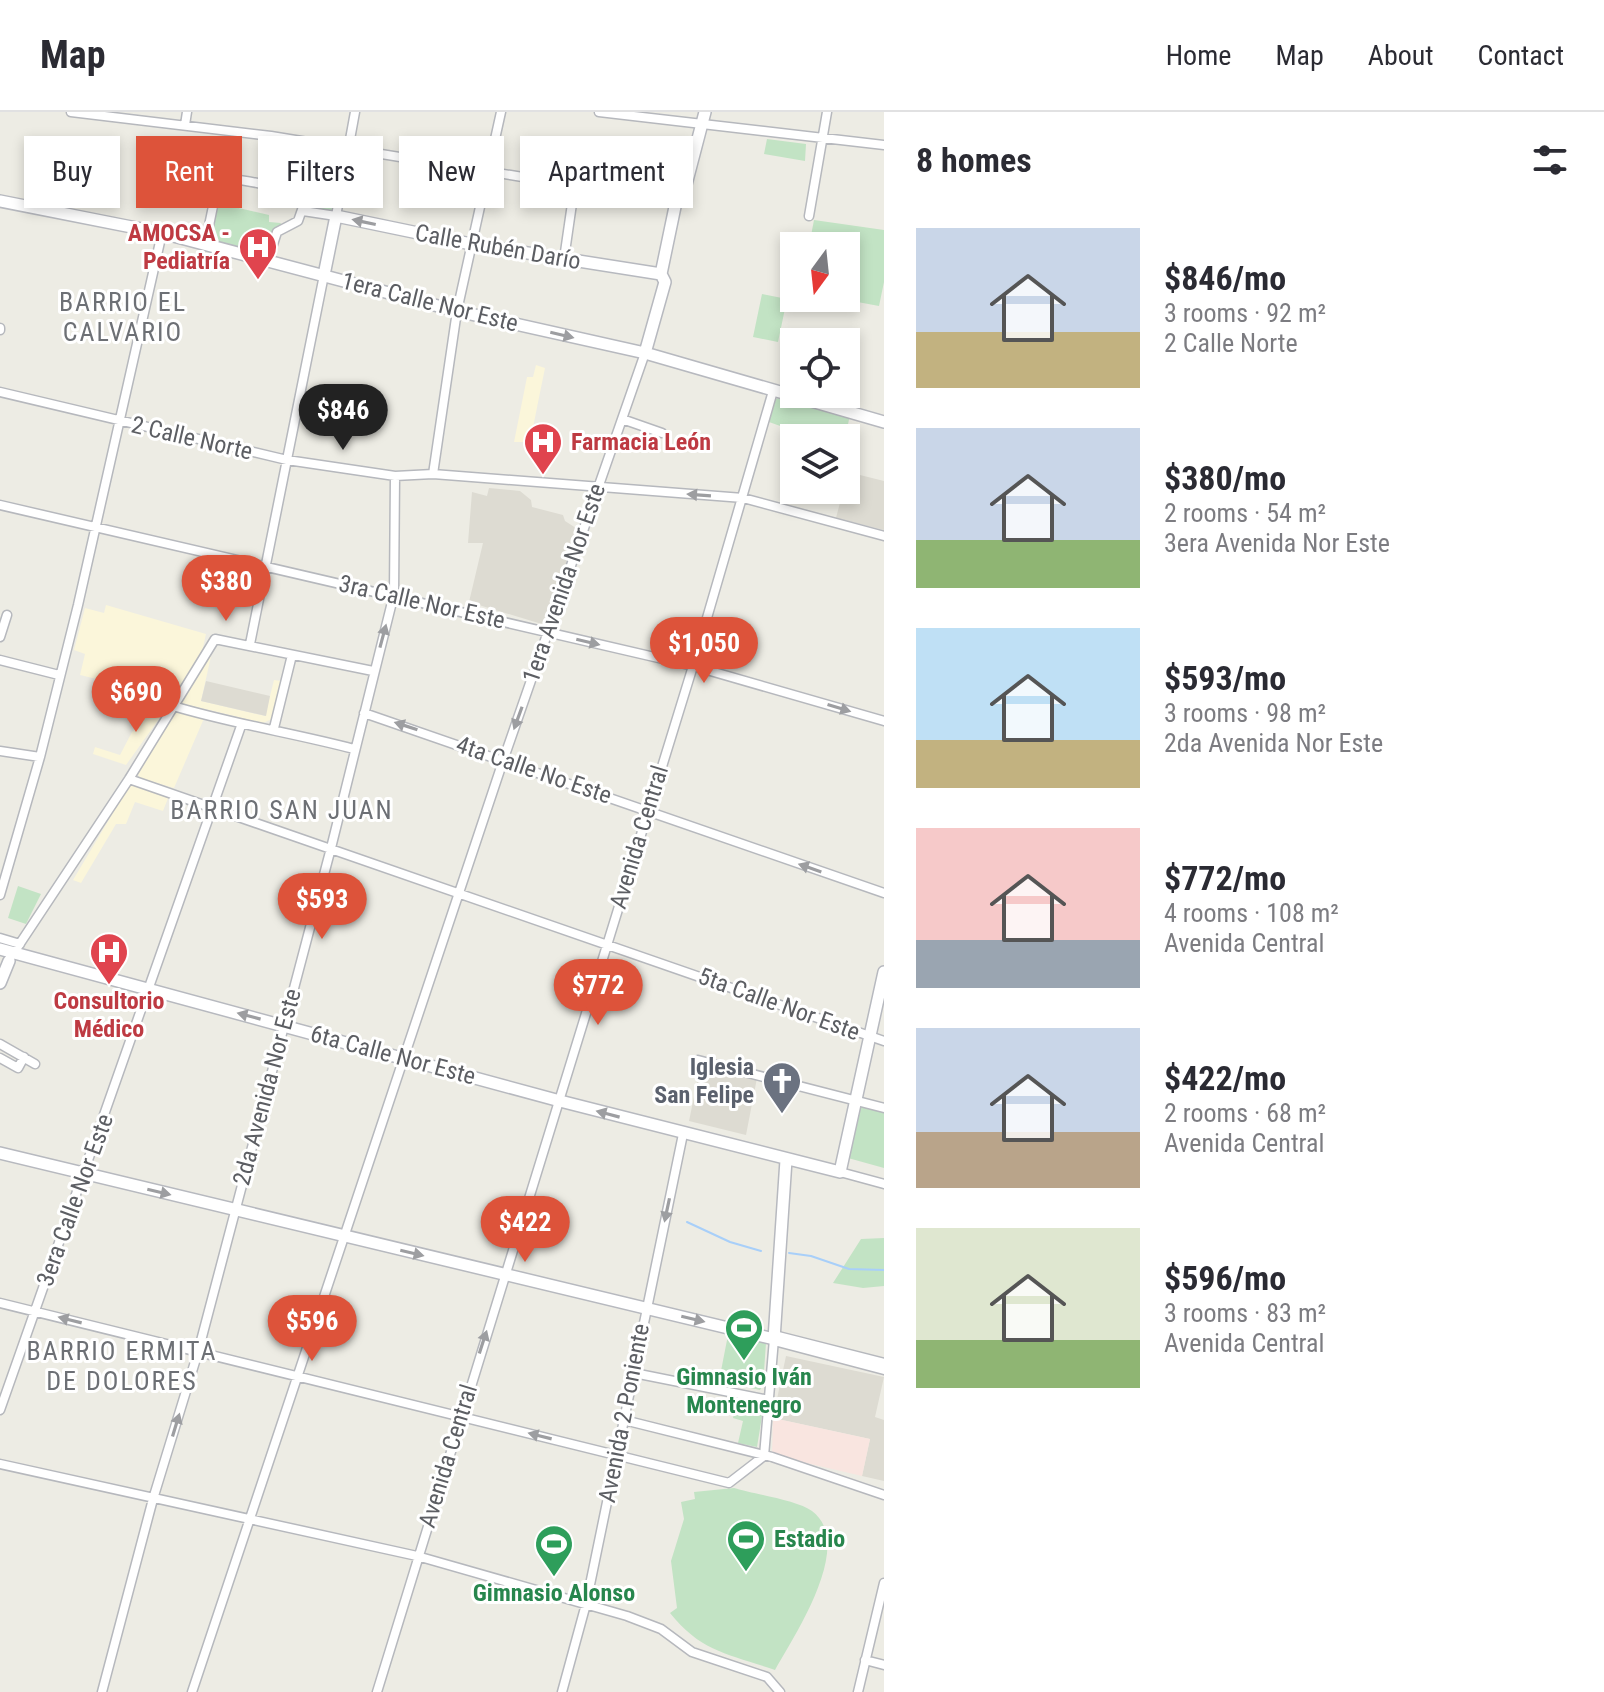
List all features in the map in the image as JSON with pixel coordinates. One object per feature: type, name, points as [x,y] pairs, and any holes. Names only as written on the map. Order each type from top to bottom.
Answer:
[{"type":"street","points":[[71,112],[135,116],[271,136]]},
{"type":"street","points":[[185,125],[187,112]]},
{"type":"street","points":[[350,136],[355,112]]},
{"type":"street","points":[[496,136],[501,112]]},
{"type":"street","points":[[599,112],[884,145]]},
{"type":"street","name":"1era Avenida Nor Este","points":[[693,159],[705,112]]},
{"type":"street","points":[[809,216],[827,112]]},
{"type":"street","points":[[205,245],[219,177],[258,184]]},
{"type":"street","name":"1era Calle Nor Este","points":[[0,201],[162,233],[457,311],[645,353],[884,422]]},
{"type":"street","points":[[268,260],[277,232],[298,221],[303,208]]},
{"type":"street","points":[[250,644],[337,208]]},
{"type":"street","points":[[433,474],[457,311],[479,208]]},
{"type":"street","points":[[564,259],[571,208]]},
{"type":"street","name":"1era Avenida Nor Este","points":[[459,893],[596,486],[645,353],[665,282],[661,274],[675,208]]},
{"type":"street","points":[[303,211],[336,216]]},
{"type":"street","name":"Calle Rubén Darío","points":[[336,216],[471,244],[661,274]]},
{"type":"street","points":[[0,895],[40,757],[97,527],[162,233]]},
{"type":"street","name":"Avenida Central","points":[[377,1692],[459,1416],[560,1101],[693,666],[773,391]]},
{"type":"street","name":"2 Calle Norte","points":[[0,392],[287,460],[395,476],[433,474],[743,498],[884,536]]},
{"type":"street","points":[[622,419],[662,433]]},
{"type":"street","name":"2da Avenida Nor Este","points":[[102,1692],[153,1499],[198,1352],[331,848],[394,594],[395,476]]},
{"type":"street","name":"3ra Calle Nor Este","points":[[0,505],[394,594],[693,666],[884,721]]},
{"type":"street","points":[[0,637],[7,615]]},
{"type":"street","points":[[0,983],[9,956],[129,779],[215,639],[373,671]]},
{"type":"street","points":[[274,728],[292,655]]},
{"type":"street","points":[[0,660],[59,675]]},
{"type":"street","points":[[173,706],[241,726],[274,728],[354,749]]},
{"type":"street","name":"4ta Calle No Este","points":[[364,713],[504,758],[884,893]]},
{"type":"street","name":"3era Calle Nor Este","points":[[0,1410],[241,726]]},
{"type":"street","points":[[0,751],[40,757]]},
{"type":"street","name":"5ta Calle Nor Este","points":[[129,779],[884,1041]]},
{"type":"street","points":[[192,1692],[459,893]]},
{"type":"street","points":[[0,938],[9,956]]},
{"type":"street","name":"6ta Calle Nor Este","points":[[0,949],[9,956],[149,989],[683,1134],[840,1172]]},
{"type":"street","points":[[884,972],[840,1172],[884,1184]]},
{"type":"street","points":[[0,1044],[35,1064]]},
{"type":"street","points":[[0,1058],[18,1068],[24,1057]]},
{"type":"street","points":[[698,1060],[884,1108]]},
{"type":"street","name":"Avenida 2 Poniente","points":[[562,1692],[586,1604],[683,1134]]},
{"type":"street","points":[[0,1153],[884,1363]]},
{"type":"street","points":[[0,1303],[729,1483],[764,1456],[786,1160]]},
{"type":"street","points":[[774,1338],[884,1370]]},
{"type":"street","points":[[634,1373],[769,1400]]},
{"type":"street","points":[[624,1420],[764,1456],[884,1495]]},
{"type":"street","points":[[0,1464],[417,1556],[586,1604],[661,1629],[692,1652],[767,1677],[780,1692]]},
{"type":"street","points":[[858,1692],[884,1583]]},
{"type":"street","points":[[865,1660],[884,1665]]},
{"type":"shaded area","points":[[536,365],[545,368],[530,442],[514,442],[527,377],[533,377]]},
{"type":"shaded area","points":[[860,475],[884,481],[884,530],[836,518],[840,504],[860,504]]},
{"type":"shaded area","points":[[489,488],[520,491],[531,500],[532,507],[563,515],[565,521],[579,530],[545,625],[469,602],[483,543],[468,543],[472,492],[487,496]]},
{"type":"shaded area","points":[[106,605],[206,634],[202,652],[174,698],[126,765],[93,754],[95,747],[120,755],[132,732],[142,724],[151,692],[80,675],[85,654],[74,650],[85,608],[104,613]]},
{"type":"shaded area","points":[[214,643],[201,701],[265,716],[274,680],[281,681],[272,719],[263,723],[176,702]]},
{"type":"shaded area","points":[[206,681],[270,696],[266,716],[201,701]]},
{"type":"shaded area","points":[[177,711],[205,716],[174,788],[140,778],[137,773]]},
{"type":"shaded area","points":[[129,786],[169,796],[163,811],[135,802],[126,824],[116,824],[81,883],[73,880]]},
{"type":"shaded area","points":[[701,1063],[757,1078],[746,1135],[689,1121]]},
{"type":"shaded area","points":[[786,1356],[884,1377],[875,1417],[884,1420],[884,1481],[862,1476],[870,1439],[773,1418]]},
{"type":"shaded area","points":[[773,1418],[870,1439],[862,1476],[772,1455]]},
{"type":"green space","points":[[767,139],[806,144],[805,161],[764,154]]},
{"type":"green space","points":[[216,208],[239,208],[269,215],[269,222],[281,223],[266,256],[208,242]]},
{"type":"green space","points":[[310,208],[332,208],[331,212]]},
{"type":"green space","points":[[814,220],[884,230],[884,282],[879,306],[860,302],[860,232],[812,232]]},
{"type":"green space","points":[[762,294],[780,298],[780,312],[784,312],[778,342],[753,337]]},
{"type":"green space","points":[[780,397],[780,408],[823,408],[850,415],[848,424],[780,426],[769,422],[776,399]]},
{"type":"green space","points":[[18,886],[41,894],[26,924],[8,918]]},
{"type":"green space","points":[[861,1106],[884,1112],[884,1168],[848,1158],[857,1109]]},
{"type":"green space","points":[[884,1238],[884,1286],[863,1288],[833,1283],[861,1239]]},
{"type":"green space","name":"Gimnasio Iván Montenegro","points":[[728,1335],[766,1343],[760,1390],[719,1381]]},
{"type":"green space","points":[[738,1396],[764,1404],[757,1447],[738,1443],[743,1421],[733,1418]]},
{"type":"green space","name":"Estadio","points":[[734,1488],[805,1507],[824,1526],[827,1545],[825,1567],[807,1613],[775,1670],[705,1644],[670,1613],[677,1608],[671,1561],[684,1519],[681,1502],[695,1499],[694,1492]]},
{"type":"waterway","points":[[687,1222],[730,1242],[761,1251]]},
{"type":"waterway","points":[[789,1253],[811,1256],[849,1269],[884,1270]]},
{"type":"place","name":"AMOCSA - Pediatría","points":[[258,281]]},
{"type":"place","name":"Farmacia León","points":[[543,476]]},
{"type":"place","name":"Consultorio Médico","points":[[109,986]]},
{"type":"place","name":"Iglesia San Felipe","points":[[782,1115]]},
{"type":"place","name":"Gimnasio Iván Montenegro","points":[[744,1362]]},
{"type":"place","name":"Estadio","points":[[746,1573]]},
{"type":"place","name":"Gimnasio Alonso","points":[[554,1578]]},
{"type":"district","name":"BARRIO EL CALVARIO","points":[[123,317]]},
{"type":"district","name":"BARRIO SAN JUAN","points":[[282,810]]},
{"type":"district","name":"BARRIO ERMITA DE DOLORES","points":[[122,1366]]}]
